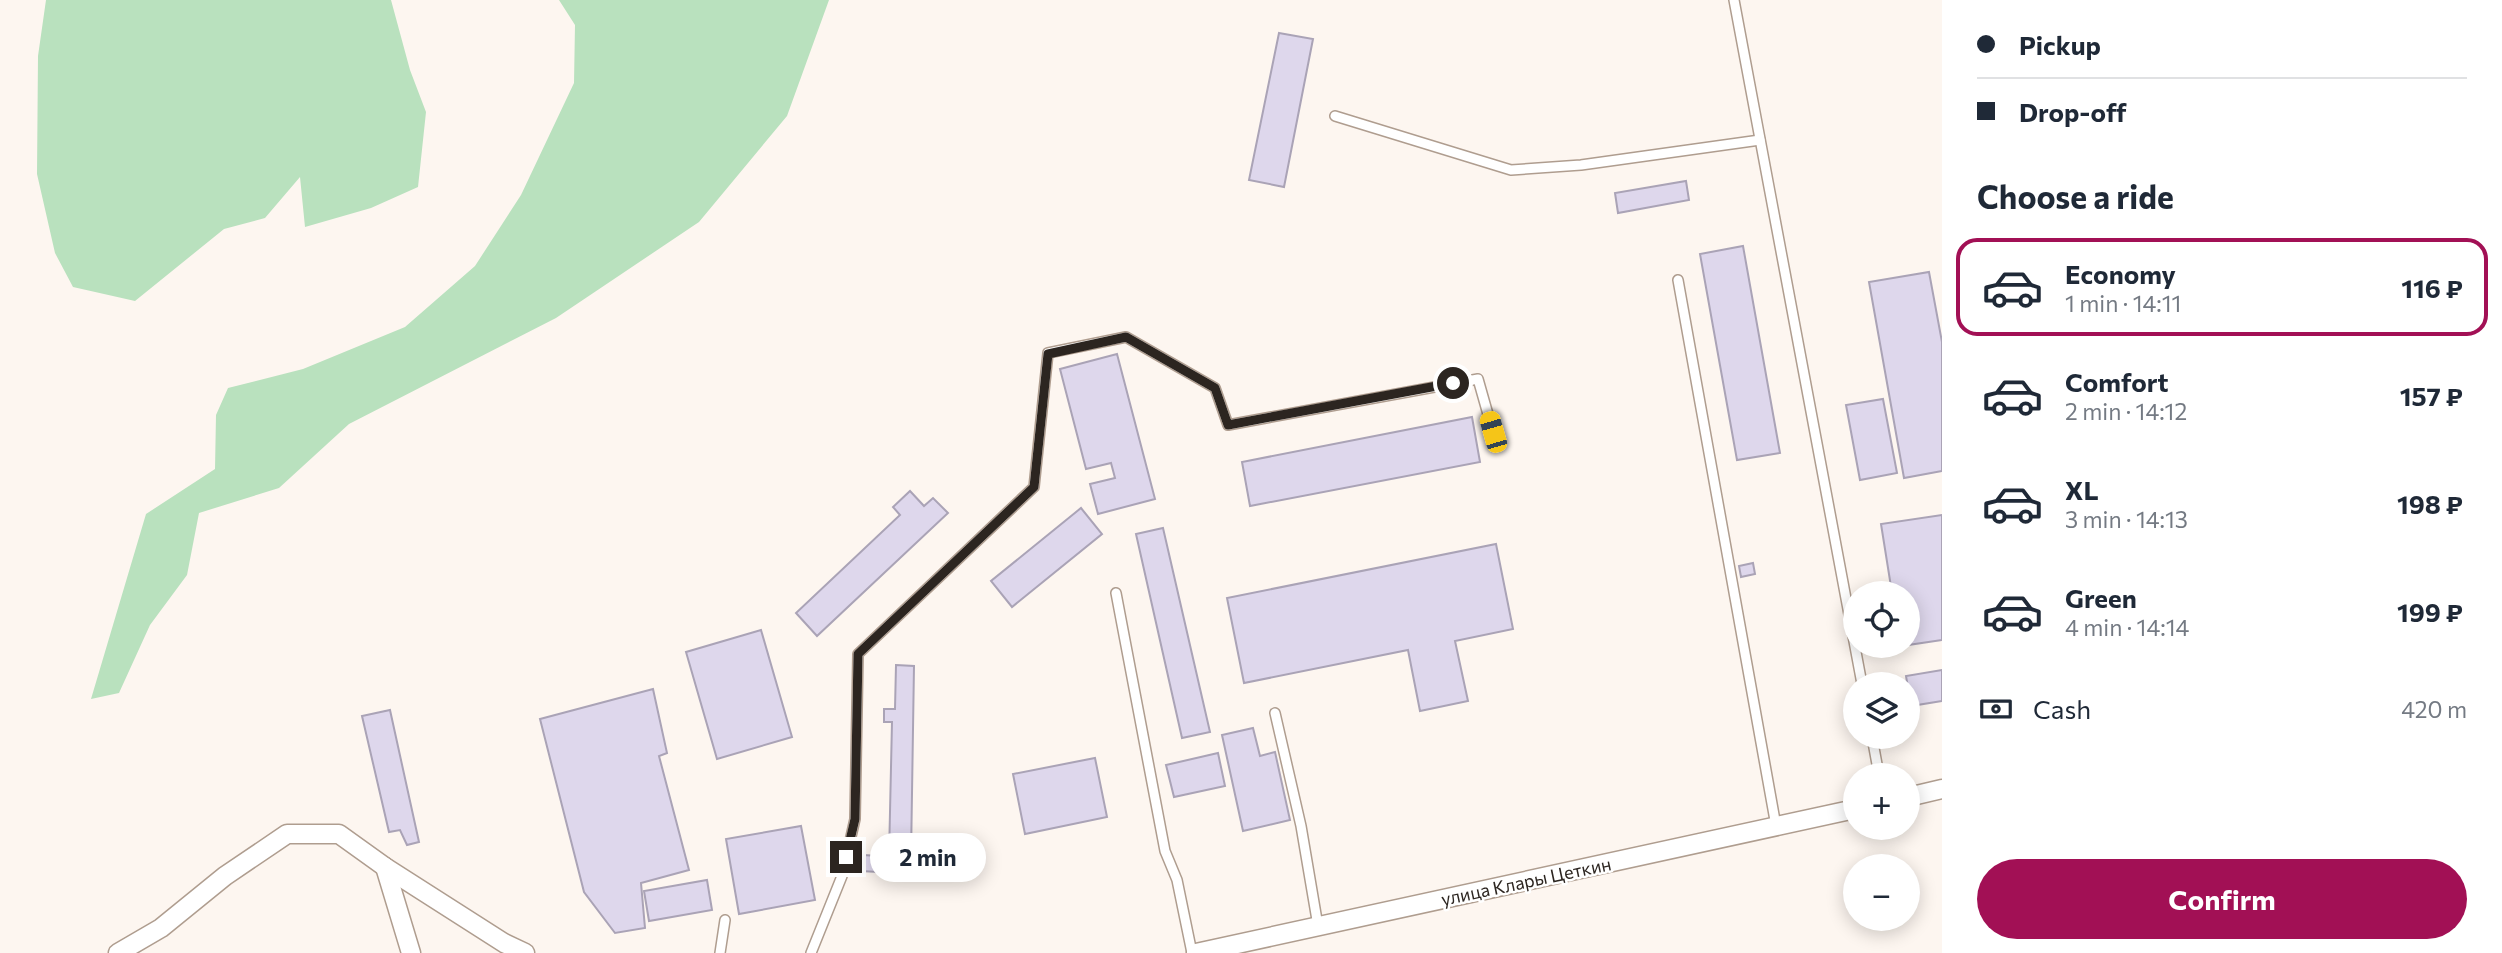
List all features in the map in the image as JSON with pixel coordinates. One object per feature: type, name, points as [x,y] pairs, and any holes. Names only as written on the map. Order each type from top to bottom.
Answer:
[{"type":"street","points":[[1920,794],[1942,789]]},
{"type":"street","name":"улица Клары Цеткин","points":[[1194,953],[1843,812]]},
{"type":"street","points":[[118,953],[161,928],[225,877],[287,834],[339,834],[385,867],[524,953]]},
{"type":"street","points":[[385,867],[411,953]]},
{"type":"lane","points":[[1734,0],[1860,672]]},
{"type":"lane","points":[[1335,116],[1511,170],[1581,165],[1760,140]]},
{"type":"lane","points":[[1678,280],[1776,826]]},
{"type":"lane","points":[[811,953],[842,876],[855,819],[858,654],[1034,487],[1048,354],[1126,337],[1215,388],[1228,425],[1478,379],[1493,432]]},
{"type":"lane","points":[[1116,593],[1165,850],[1177,880],[1194,953]]},
{"type":"lane","points":[[1275,713],[1301,826],[1318,926]]},
{"type":"lane","points":[[720,953],[725,920]]},
{"type":"green space","points":[[46,0],[391,0],[410,70],[426,112],[418,187],[371,208],[305,227],[300,177],[265,218],[224,229],[135,301],[73,287],[55,253],[37,174],[38,56]]},
{"type":"green space","points":[[559,0],[829,0],[787,116],[699,222],[556,318],[349,424],[279,488],[199,513],[187,575],[150,625],[119,693],[91,699],[146,514],[215,469],[216,415],[228,388],[303,369],[405,327],[475,266],[521,195],[574,83],[575,25]]},
{"type":"building","points":[[1279,33],[1313,39],[1284,187],[1249,180]]},
{"type":"building","points":[[1686,181],[1689,200],[1618,213],[1615,193]]},
{"type":"building","points":[[1743,246],[1780,453],[1737,460],[1700,254]]},
{"type":"building","points":[[1929,272],[1942,342],[1942,471],[1904,478],[1869,282]]},
{"type":"building","points":[[1117,354],[1155,499],[1098,514],[1090,484],[1115,478],[1111,463],[1086,469],[1060,369]]},
{"type":"building","points":[[1883,399],[1897,473],[1860,480],[1846,405]]},
{"type":"building","points":[[1472,417],[1480,462],[1250,506],[1242,462]]},
{"type":"building","points":[[910,491],[924,506],[933,498],[948,513],[817,636],[796,613],[900,515],[893,507]]},
{"type":"building","points":[[1081,508],[1102,534],[1012,607],[991,581]]},
{"type":"building","points":[[1942,515],[1942,640],[1920,643],[1920,581],[1890,581],[1881,524]]},
{"type":"building","points":[[1163,528],[1210,732],[1182,738],[1136,534]]},
{"type":"building","points":[[1496,544],[1513,629],[1455,641],[1468,701],[1420,711],[1408,650],[1244,683],[1227,598]]},
{"type":"building","points":[[1753,563],[1755,574],[1741,577],[1739,566]]},
{"type":"building","points":[[761,630],[792,737],[717,759],[686,652]]},
{"type":"building","points":[[896,665],[914,666],[911,857],[889,857],[892,722],[884,722],[884,709],[895,709]]},
{"type":"building","points":[[1942,670],[1942,701],[1920,705],[1920,674]]},
{"type":"building","points":[[653,689],[667,753],[659,756],[689,870],[641,883],[645,928],[615,933],[584,892],[540,719]]},
{"type":"building","points":[[390,710],[419,842],[407,845],[400,830],[389,832],[362,716]]},
{"type":"building","points":[[1253,728],[1260,756],[1275,752],[1290,820],[1243,831],[1222,735]]},
{"type":"building","points":[[1218,753],[1225,786],[1174,797],[1166,765]]},
{"type":"building","points":[[1095,758],[1107,817],[1025,834],[1013,774]]},
{"type":"building","points":[[801,826],[815,900],[739,914],[726,839]]},
{"type":"building","points":[[863,855],[879,856],[878,872],[861,871]]},
{"type":"building","points":[[707,880],[712,910],[649,921],[644,891]]},
{"type":"route","points":[[846,857],[855,819],[858,654],[1034,487],[1048,354],[1126,337],[1215,388],[1228,425],[1453,383]]}]
